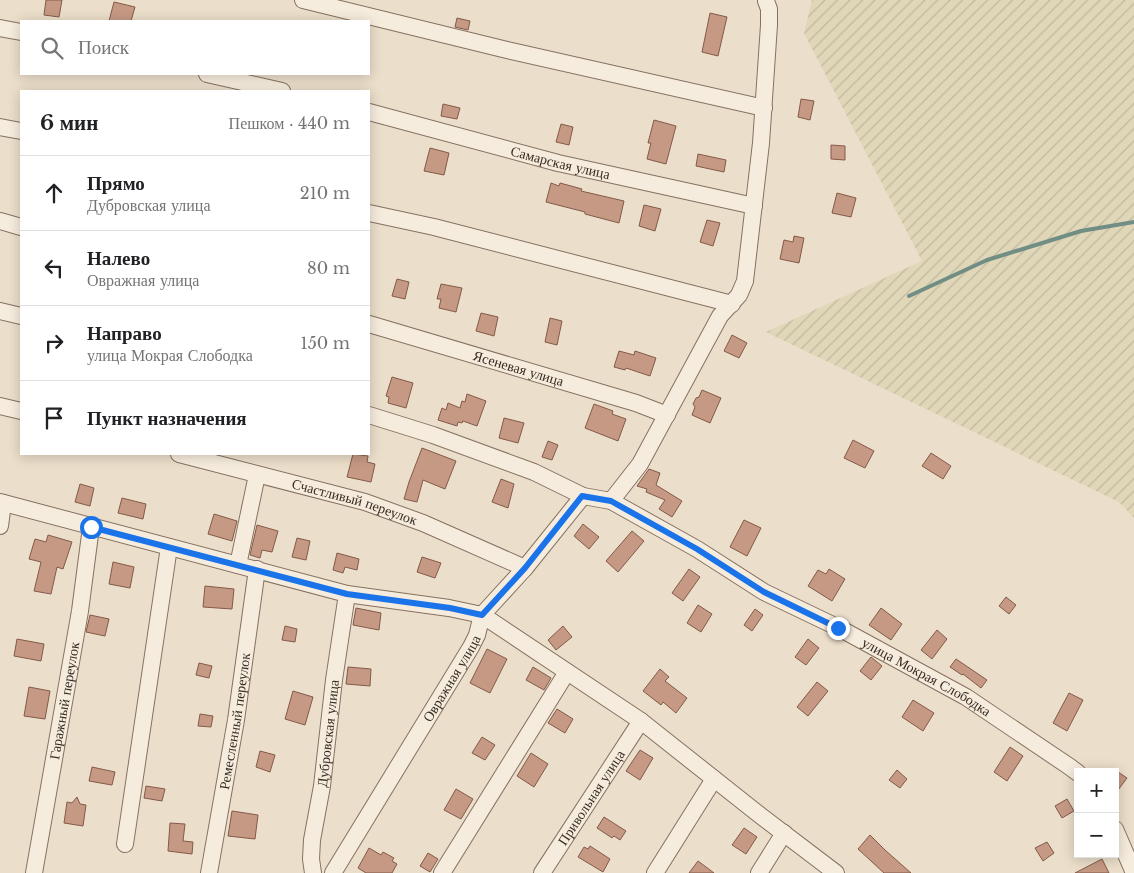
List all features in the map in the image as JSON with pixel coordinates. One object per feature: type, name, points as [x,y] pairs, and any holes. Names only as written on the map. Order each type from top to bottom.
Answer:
[{"type":"street","points":[[303,0],[507,50],[764,108]]},
{"type":"street","points":[[611,501],[640,464],[720,316],[739,295],[745,281],[764,108],[769,25],[769,9],[766,0]]},
{"type":"street","points":[[0,28],[20,32]]},
{"type":"street","points":[[211,75],[278,90]]},
{"type":"street","name":"Самарская улица","points":[[370,112],[558,163],[754,206]]},
{"type":"street","points":[[0,127],[20,132]]},
{"type":"street","points":[[370,213],[434,227],[732,304]]},
{"type":"street","points":[[0,221],[20,227]]},
{"type":"street","points":[[0,311],[20,316]]},
{"type":"street","name":"Ясеневая улица","points":[[370,324],[636,403],[667,415]]},
{"type":"street","points":[[0,406],[20,411]]},
{"type":"street","name":"улица Мокрая Слободка","points":[[370,415],[432,435],[534,472],[582,496],[611,501],[697,549],[764,592],[838,628],[966,697],[1074,770]]},
{"type":"street","name":"Счастливый переулок","points":[[183,455],[365,502],[423,523],[525,568]]},
{"type":"street","points":[[238,566],[258,475]]},
{"type":"street","name":"Овражная улица","points":[[333,873],[471,647],[482,615],[525,568],[582,496]]},
{"type":"street","points":[[0,526],[2,502],[347,594],[450,608],[482,615],[641,721],[836,873]]},
{"type":"street","name":"Гаражный переулок","points":[[34,873],[80,611],[91,527]]},
{"type":"street","points":[[125,844],[169,548]]},
{"type":"street","name":"Ремесленный переулок","points":[[209,873],[236,720],[257,569]]},
{"type":"street","name":"Дубровская улица","points":[[313,873],[311,859],[312,840],[322,786],[334,680],[347,594]]},
{"type":"street","points":[[442,873],[567,672]]},
{"type":"street","name":"Привольная улица","points":[[542,873],[641,721]]},
{"type":"street","points":[[655,873],[714,779]]},
{"type":"street","points":[[759,873],[784,833]]},
{"type":"street","points":[[1119,838],[1134,873]]},
{"type":"shaded area","points":[[812,0],[1134,0],[1134,518],[1119,502],[766,332],[922,261],[804,33]]},
{"type":"building","points":[[46,0],[62,0],[59,17],[44,15]]},
{"type":"building","points":[[114,2],[135,7],[131,20],[109,20]]},
{"type":"building","points":[[710,13],[727,17],[718,56],[702,52]]},
{"type":"building","points":[[457,18],[470,21],[468,30],[455,27]]},
{"type":"building","points":[[801,99],[814,101],[810,120],[798,117]]},
{"type":"building","points":[[443,104],[460,108],[457,119],[441,116]]},
{"type":"building","points":[[654,120],[676,126],[666,164],[647,159],[651,143],[648,143]]},
{"type":"building","points":[[561,124],[573,127],[569,145],[556,142]]},
{"type":"building","points":[[831,145],[845,146],[845,160],[831,159]]},
{"type":"building","points":[[430,148],[449,153],[444,175],[424,171]]},
{"type":"building","points":[[698,154],[726,160],[724,172],[696,166]]},
{"type":"building","points":[[551,183],[559,186],[560,183],[582,189],[581,191],[624,201],[619,223],[546,202]]},
{"type":"building","points":[[837,193],[856,198],[851,217],[832,213]]},
{"type":"building","points":[[644,205],[661,209],[655,231],[639,226]]},
{"type":"building","points":[[707,220],[720,223],[713,246],[700,242]]},
{"type":"building","points":[[794,236],[804,238],[799,263],[780,259],[784,240],[793,242]]},
{"type":"building","points":[[397,279],[409,282],[405,299],[392,296]]},
{"type":"building","points":[[441,284],[462,288],[456,312],[439,308],[441,299],[437,299]]},
{"type":"building","points":[[481,313],[498,317],[494,336],[476,331]]},
{"type":"building","points":[[550,318],[562,321],[557,345],[545,342]]},
{"type":"building","points":[[732,335],[747,343],[739,358],[724,351]]},
{"type":"building","points":[[619,351],[634,355],[635,351],[656,358],[650,376],[626,368],[625,370],[614,367]]},
{"type":"building","points":[[392,377],[413,383],[406,408],[388,403],[389,397],[386,396]]},
{"type":"building","points":[[702,390],[721,398],[710,423],[692,415],[695,407],[693,404]]},
{"type":"building","points":[[467,394],[486,401],[477,426],[463,421],[462,423],[458,422],[457,426],[438,420],[442,408],[446,410],[448,403],[460,408],[462,401],[465,402]]},
{"type":"building","points":[[594,404],[613,411],[612,414],[626,419],[618,441],[585,428]]},
{"type":"building","points":[[504,418],[524,423],[518,443],[499,438]]},
{"type":"building","points":[[853,440],[874,451],[865,468],[844,458]]},
{"type":"building","points":[[548,441],[558,445],[552,460],[542,457]]},
{"type":"building","points":[[422,448],[456,461],[445,489],[423,480],[417,502],[404,499]]},
{"type":"building","points":[[931,453],[951,466],[943,479],[922,466]]},
{"type":"building","points":[[353,455],[368,456],[367,462],[375,464],[371,482],[347,477]]},
{"type":"building","points":[[649,469],[660,473],[656,485],[682,501],[672,517],[659,509],[665,500],[646,492],[647,489],[637,486]]},
{"type":"building","points":[[501,479],[514,484],[508,508],[492,502]]},
{"type":"building","points":[[80,484],[94,488],[90,506],[75,502]]},
{"type":"building","points":[[122,498],[146,504],[143,519],[118,513]]},
{"type":"building","points":[[214,514],[237,521],[232,541],[208,534]]},
{"type":"building","points":[[744,520],[761,528],[747,556],[730,547]]},
{"type":"building","points":[[583,524],[599,537],[589,549],[574,536]]},
{"type":"building","points":[[257,525],[278,531],[272,552],[262,550],[260,558],[250,555]]},
{"type":"building","points":[[632,531],[644,541],[618,572],[606,561]]},
{"type":"building","points":[[48,535],[72,542],[63,569],[57,567],[51,594],[34,591],[41,562],[29,559],[35,539],[46,542]]},
{"type":"building","points":[[297,538],[310,541],[306,560],[292,557]]},
{"type":"building","points":[[337,553],[359,559],[357,570],[345,567],[343,573],[333,570]]},
{"type":"building","points":[[422,557],[441,563],[435,578],[417,572]]},
{"type":"building","points":[[113,562],[134,567],[130,588],[109,584]]},
{"type":"building","points":[[689,569],[700,577],[683,601],[672,593]]},
{"type":"building","points":[[829,569],[845,579],[832,601],[808,586],[818,570],[826,574]]},
{"type":"building","points":[[205,586],[234,589],[232,609],[203,607]]},
{"type":"building","points":[[1006,597],[1016,605],[1009,614],[999,606]]},
{"type":"building","points":[[698,605],[712,614],[701,632],[687,623]]},
{"type":"building","points":[[356,608],[381,613],[379,630],[353,625]]},
{"type":"building","points":[[881,608],[902,624],[891,640],[869,625]]},
{"type":"building","points":[[755,609],[763,615],[752,631],[744,625]]},
{"type":"building","points":[[90,615],[109,619],[105,636],[86,632]]},
{"type":"building","points":[[285,626],[297,629],[295,642],[282,640]]},
{"type":"building","points":[[563,626],[572,637],[556,650],[548,640]]},
{"type":"building","points":[[937,630],[947,639],[932,659],[921,650]]},
{"type":"building","points":[[17,639],[44,644],[41,661],[14,656]]},
{"type":"building","points":[[808,639],[819,648],[806,665],[795,657]]},
{"type":"building","points":[[487,649],[507,659],[490,693],[470,683]]},
{"type":"building","points":[[871,657],[882,666],[871,680],[860,671]]},
{"type":"building","points":[[956,659],[987,680],[981,688],[950,667]]},
{"type":"building","points":[[199,663],[212,666],[209,678],[196,675]]},
{"type":"building","points":[[348,667],[371,669],[370,686],[346,684]]},
{"type":"building","points":[[533,667],[551,678],[544,690],[526,680]]},
{"type":"building","points":[[660,669],[669,677],[665,681],[687,698],[676,713],[663,702],[661,705],[643,691]]},
{"type":"building","points":[[817,682],[828,691],[808,716],[797,707]]},
{"type":"building","points":[[29,687],[50,691],[45,719],[24,716]]},
{"type":"building","points":[[293,691],[313,697],[305,725],[285,719]]},
{"type":"building","points":[[1069,693],[1083,700],[1067,731],[1053,723]]},
{"type":"building","points":[[913,700],[934,713],[923,731],[902,717]]},
{"type":"building","points":[[557,709],[573,719],[565,733],[548,723]]},
{"type":"building","points":[[200,714],[213,716],[211,727],[198,726]]},
{"type":"building","points":[[482,737],[495,745],[485,760],[472,753]]},
{"type":"building","points":[[1010,747],[1023,756],[1007,781],[994,772]]},
{"type":"building","points":[[640,750],[653,758],[640,780],[626,771]]},
{"type":"building","points":[[260,751],[275,755],[270,772],[256,767]]},
{"type":"building","points":[[531,753],[548,764],[534,787],[517,776]]},
{"type":"building","points":[[92,767],[115,772],[112,785],[89,781]]},
{"type":"building","points":[[897,770],[907,779],[900,788],[889,780]]},
{"type":"building","points":[[1119,773],[1127,778],[1119,789]]},
{"type":"building","points":[[146,786],[165,789],[162,801],[144,798]]},
{"type":"building","points":[[456,789],[473,799],[461,819],[444,810]]},
{"type":"building","points":[[77,797],[80,804],[86,805],[83,826],[64,823],[67,802],[72,803]]},
{"type":"building","points":[[1067,799],[1074,811],[1062,818],[1055,806]]},
{"type":"building","points":[[232,811],[258,815],[255,839],[228,836]]},
{"type":"building","points":[[604,817],[626,831],[620,840],[614,836],[612,838],[597,828]]},
{"type":"building","points":[[170,823],[185,824],[183,841],[193,842],[192,854],[168,851]]},
{"type":"building","points":[[744,828],[757,837],[746,854],[732,845]]},
{"type":"building","points":[[870,835],[911,873],[884,873],[858,849]]},
{"type":"building","points":[[1047,842],[1054,853],[1043,861],[1035,848]]},
{"type":"building","points":[[590,846],[610,859],[603,872],[578,857],[584,847],[588,849]]},
{"type":"building","points":[[369,848],[381,855],[383,852],[394,858],[392,861],[397,864],[392,873],[366,873],[358,868]]},
{"type":"building","points":[[428,853],[438,859],[430,872],[420,866]]},
{"type":"building","points":[[1102,859],[1109,873],[1075,873]]},
{"type":"building","points":[[698,861],[714,873],[689,873]]},
{"type":"waterway","points":[[909,296],[987,260],[1081,231],[1134,222]]},
{"type":"route","points":[[91,527],[347,594],[450,608],[482,615],[525,568],[582,496],[611,501],[697,549],[764,592],[838,628]]}]
